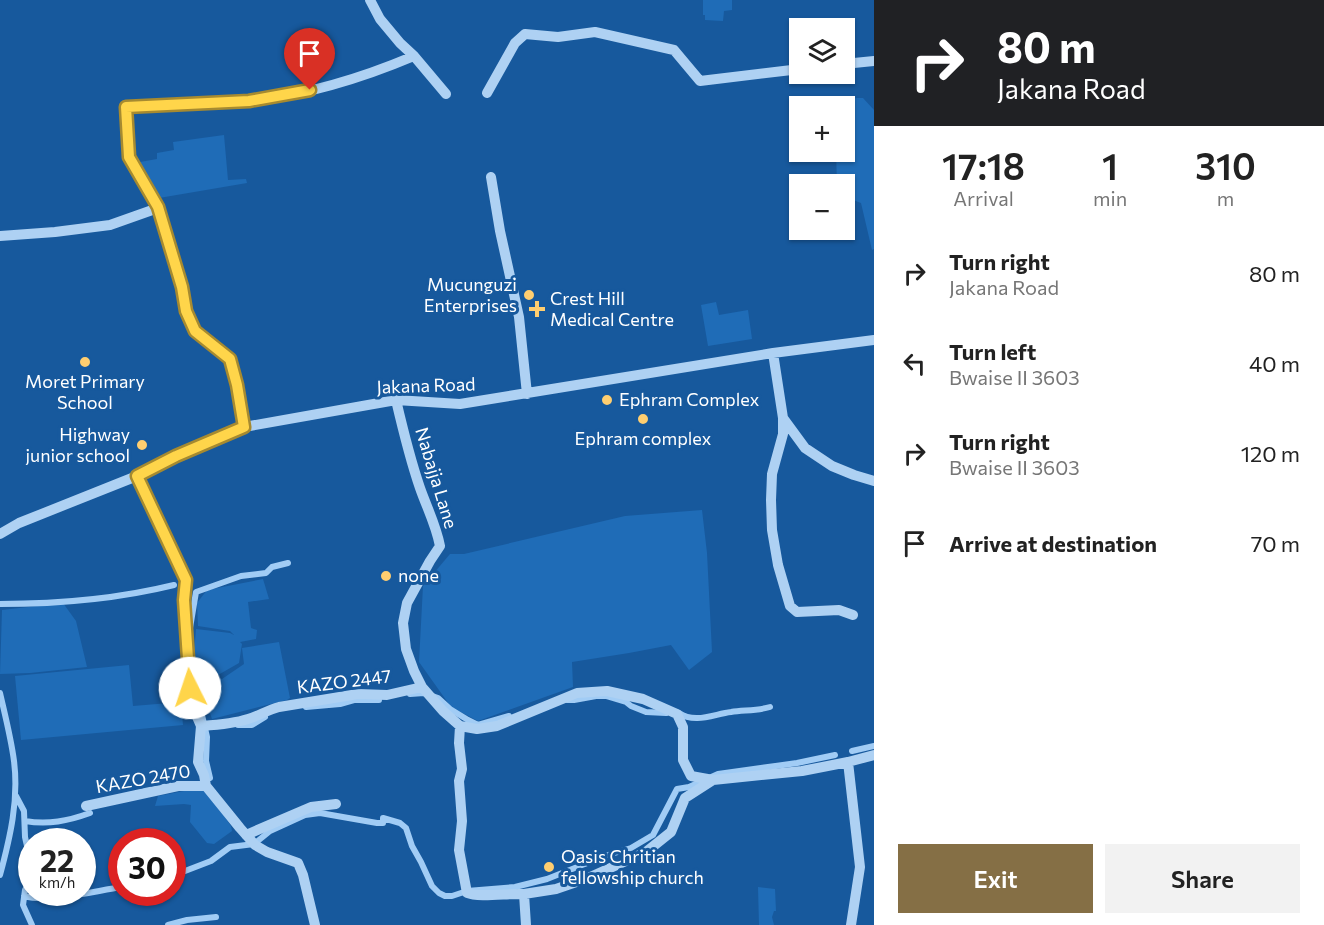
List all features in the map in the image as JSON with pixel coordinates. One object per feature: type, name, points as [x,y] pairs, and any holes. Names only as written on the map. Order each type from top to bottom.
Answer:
[{"type":"street","points":[[370,0],[380,19],[446,94]]},
{"type":"street","points":[[486,93],[515,43],[525,34],[558,37],[596,32],[674,50],[700,81],[789,70]]},
{"type":"street","points":[[244,427],[230,359],[195,331],[186,311],[182,287],[158,207],[129,157],[126,107],[274,98],[328,87],[381,70],[414,56]]},
{"type":"street","points":[[855,63],[874,61]]},
{"type":"street","points":[[491,177],[519,317],[527,394]]},
{"type":"street","points":[[0,236],[110,225],[158,207]]},
{"type":"street","name":"Jakana Road","points":[[0,534],[19,523],[137,476],[176,456],[244,427],[396,400],[460,404],[773,353],[874,340]]},
{"type":"street","points":[[773,353],[783,418],[783,434],[772,474],[772,531],[778,565],[790,606],[797,612],[839,610],[853,615]]},
{"type":"street","name":"Nabajja Lane","points":[[396,400],[414,470],[437,530],[440,546],[407,603],[403,623],[406,649],[422,687],[460,726]]},
{"type":"street","points":[[783,418],[805,448],[832,466],[874,481]]},
{"type":"street","points":[[137,476],[186,580],[184,600],[191,703],[201,726],[198,762],[206,786],[255,845],[267,852],[298,863],[315,925]]},
{"type":"street","name":"KAZO 2447","points":[[201,726],[248,719],[279,707],[357,694],[387,695],[422,687]]},
{"type":"street","points":[[713,780],[685,798],[670,832],[646,852],[588,878],[556,889],[524,894],[469,895],[466,890],[459,850],[462,820],[459,781],[462,769],[460,726],[477,729],[496,726],[577,693],[608,691],[643,699],[677,714],[683,727],[683,760],[690,776],[713,780],[802,771],[874,755]]},
{"type":"street","points":[[848,762],[860,867],[850,925]]},
{"type":"street","name":"KAZO 2470","points":[[86,806],[178,786],[206,786]]},
{"type":"street","points":[[246,835],[311,807],[336,804]]},
{"type":"street","points":[[524,894],[526,925]]},
{"type":"shaded area","points":[[703,0],[732,0],[732,10],[724,11],[723,21],[705,20]]},
{"type":"shaded area","points":[[855,98],[863,98],[874,110],[874,249],[872,250],[861,203],[855,201],[855,174],[837,174],[836,162],[855,162]]},
{"type":"shaded area","points":[[224,135],[228,180],[246,179],[247,183],[159,198],[140,162],[157,159],[157,153],[174,150],[173,142]]},
{"type":"shaded area","points":[[716,302],[719,315],[748,310],[752,339],[708,346],[701,305]]},
{"type":"shaded area","points":[[702,510],[707,553],[712,652],[689,670],[671,645],[572,662],[573,687],[478,721],[451,707],[419,662],[423,586],[450,554],[464,554],[625,516]]},
{"type":"shaded area","points":[[263,579],[269,599],[248,602],[251,628],[257,630],[256,639],[240,642],[242,644],[239,663],[218,675],[193,667],[196,629],[234,635],[230,631],[198,626],[197,603],[207,590]]},
{"type":"shaded area","points":[[63,603],[76,621],[87,667],[0,674],[2,610]]},
{"type":"shaded area","points":[[279,642],[290,698],[212,719],[196,671],[222,679],[244,664],[242,648]]},
{"type":"shaded area","points":[[129,665],[133,706],[181,702],[183,725],[21,740],[15,676]]},
{"type":"shaded area","points":[[206,790],[231,826],[232,831],[214,844],[207,843],[190,822],[191,805],[155,806],[158,796]]},
{"type":"shaded area","points":[[758,887],[775,889],[776,911],[772,917],[774,925],[759,925]]},
{"type":"waterway","points":[[190,628],[196,592],[241,576],[266,573],[272,567],[288,563]]},
{"type":"waterway","points":[[0,604],[87,600],[174,585]]},
{"type":"waterway","points":[[193,676],[207,737],[206,761],[210,778]]},
{"type":"waterway","points":[[0,693],[13,752],[15,776],[10,833],[0,875]]},
{"type":"waterway","points":[[410,694],[424,693],[438,698],[450,709],[478,725],[509,716]]},
{"type":"waterway","points":[[567,700],[606,696],[626,702],[646,712],[666,713]]},
{"type":"waterway","points":[[306,707],[340,704],[354,700],[379,700]]},
{"type":"waterway","points":[[679,713],[698,718],[770,707]]},
{"type":"waterway","points":[[238,725],[252,725],[265,717]]},
{"type":"waterway","points":[[852,751],[874,746]]},
{"type":"waterway","points":[[186,871],[211,861],[230,847],[254,844],[270,831],[305,815],[320,813],[377,823],[383,823],[383,818],[400,823],[406,828],[412,846],[432,886],[445,896],[467,891],[515,887],[547,879],[631,848],[653,835],[677,789],[689,787],[718,774],[797,763],[835,755]]},
{"type":"waterway","points":[[16,796],[24,811],[25,828]]},
{"type":"waterway","points":[[25,821],[58,822],[90,813]]},
{"type":"waterway","points":[[96,892],[108,890]]},
{"type":"waterway","points":[[23,906],[32,925]]},
{"type":"waterway","points":[[168,925],[187,920],[216,917]]},
{"type":"place","name":"Mucunguzi Enterprises","points":[[529,295]]},
{"type":"place","name":"Crest Hill Medical Centre","points":[[537,309]]},
{"type":"place","name":"Moret Primary School","points":[[85,362]]},
{"type":"place","name":"Ephram Complex","points":[[607,400]]},
{"type":"place","name":"Ephram complex","points":[[643,419]]},
{"type":"place","name":"Highway junior school","points":[[142,445]]},
{"type":"place","name":"none","points":[[386,576]]},
{"type":"place","name":"Oasis Chritian fellowship church","points":[[549,867]]},
{"type":"route","points":[[190,688],[184,600],[186,580],[137,476],[176,456],[244,427],[230,359],[195,331],[186,311],[182,287],[158,207],[129,157],[126,107],[249,101],[310,90]]}]
